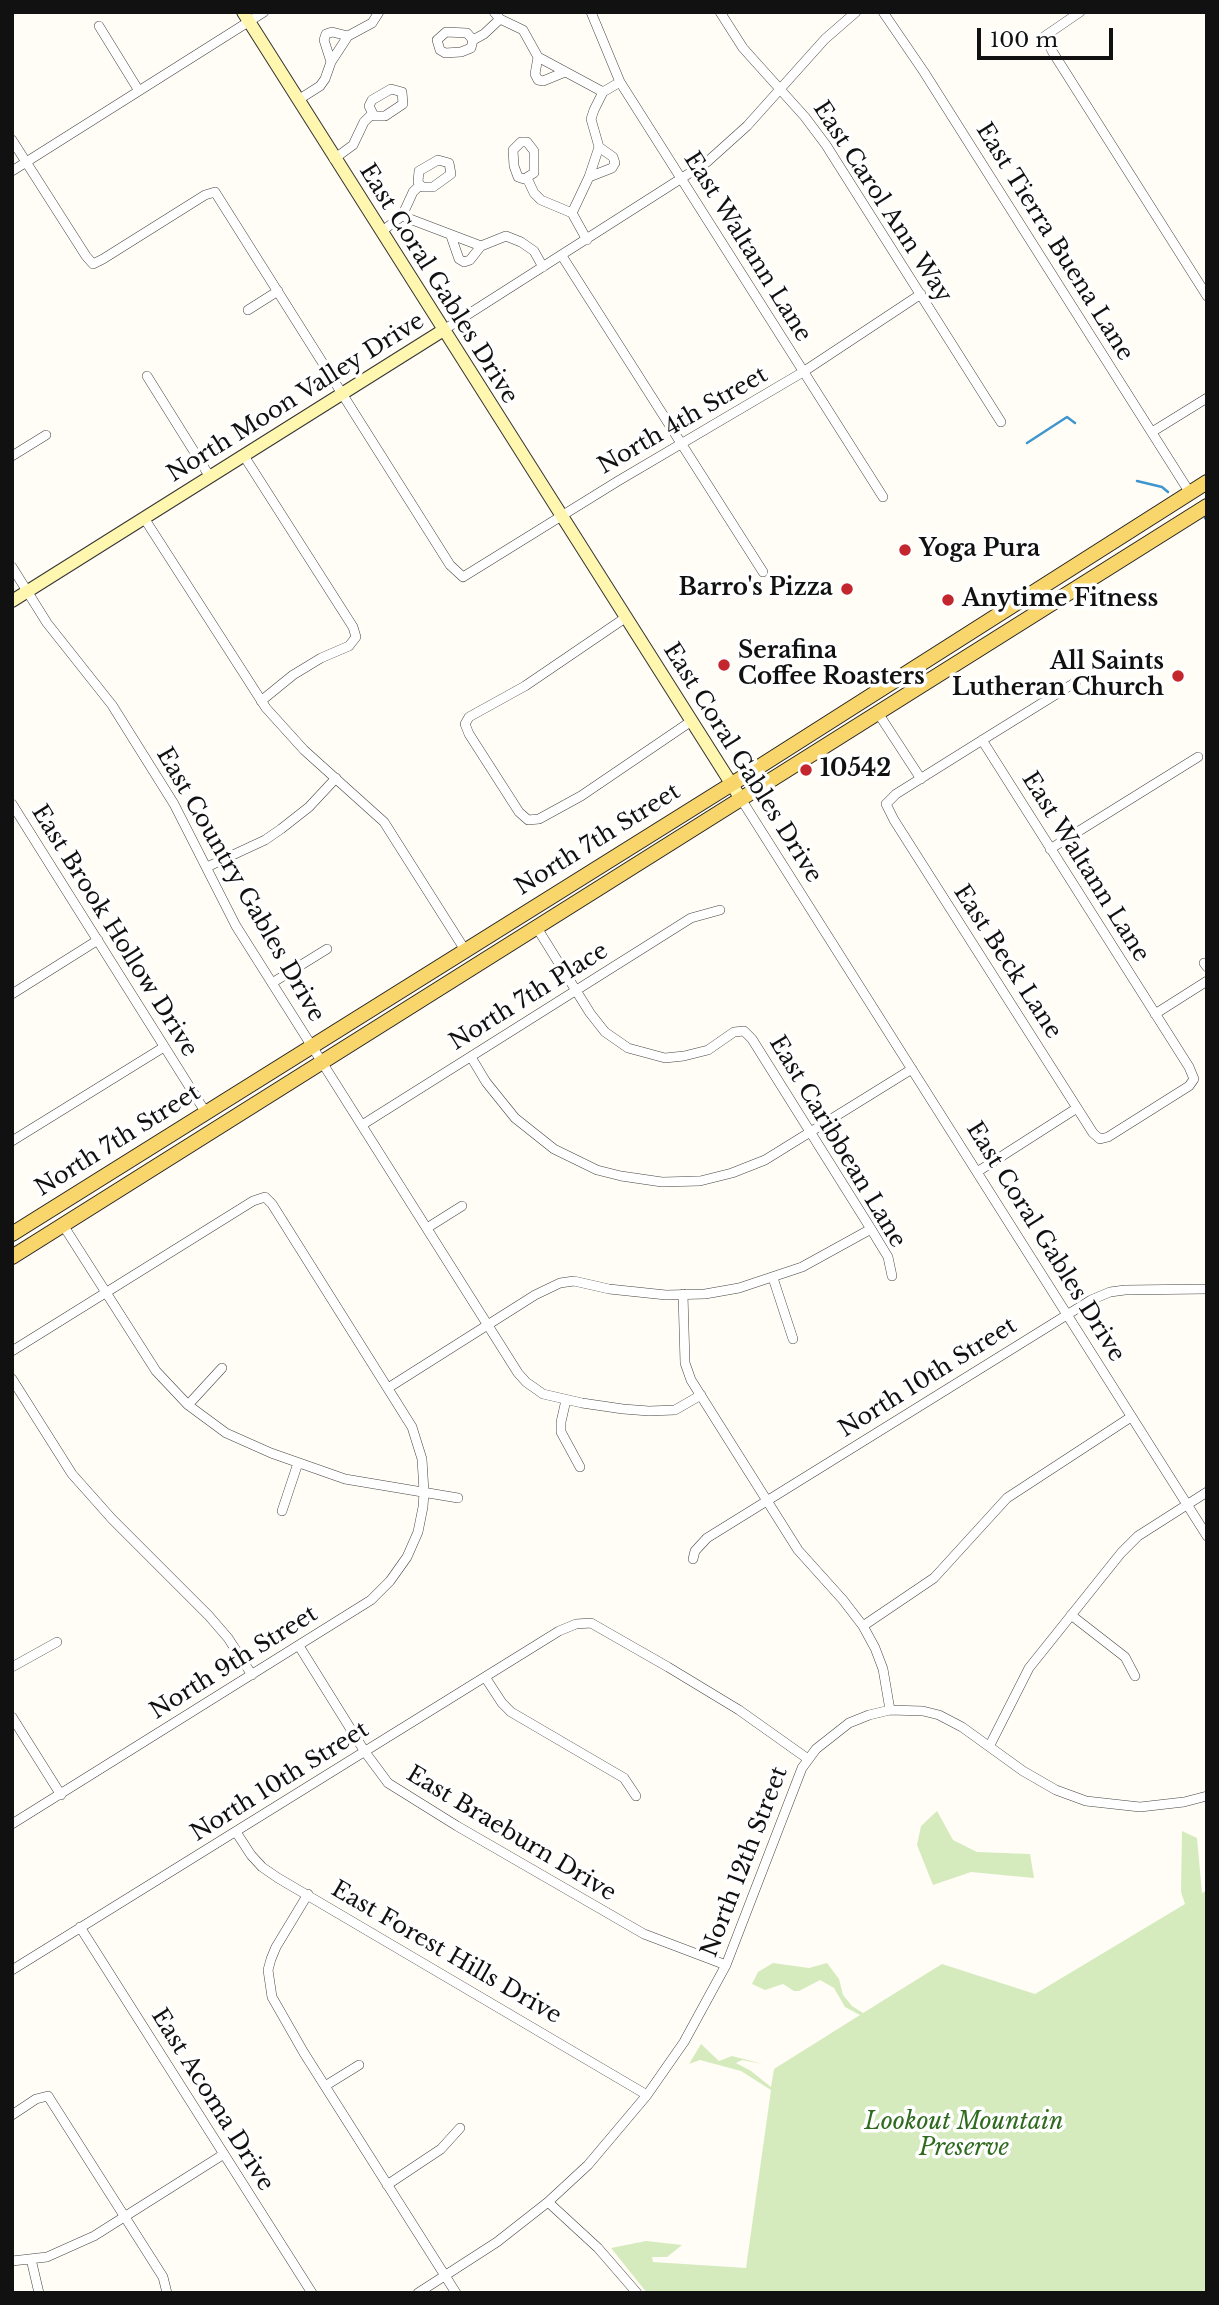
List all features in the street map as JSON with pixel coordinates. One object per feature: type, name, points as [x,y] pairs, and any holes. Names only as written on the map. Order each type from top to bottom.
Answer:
[{"type":"main road","name":"North 7th Street","points":[[12,1234],[1207,484]]},
{"type":"main road","points":[[1162,510],[1180,512],[1190,517],[1207,484]]},
{"type":"main road","name":"North 7th Street","points":[[12,1257],[1207,506]]},
{"type":"street","points":[[12,171],[139,90],[246,17],[264,12]]},
{"type":"street","points":[[298,100],[320,86],[331,62],[348,36],[372,23],[379,12]]},
{"type":"street","name":"East Waltann Lane","points":[[591,12],[620,82],[883,497]]},
{"type":"street","name":"East Carol Ann Way","points":[[720,12],[743,48],[780,88],[826,145],[1001,422]]},
{"type":"street","name":"North Moon Valley Drive","points":[[12,601],[682,180],[731,143],[825,39],[856,12]]},
{"type":"street","name":"East Tierra Buena Lane","points":[[883,12],[924,72],[1190,493]]},
{"type":"street","points":[[1080,12],[1045,36],[1207,296]]},
{"type":"street","points":[[473,40],[484,34],[497,16],[523,30],[538,57],[603,92]]},
{"type":"street","name":"East Coral Gables Drive","points":[[246,17],[1207,1536]]},
{"type":"street","points":[[99,26],[139,90]]},
{"type":"street","points":[[331,62],[324,40],[326,34],[332,32],[348,36]]},
{"type":"street","points":[[538,57],[535,74],[538,80],[544,81],[565,72]]},
{"type":"street","points":[[572,213],[589,177],[599,147],[591,119],[603,92],[620,82]]},
{"type":"street","points":[[334,159],[353,145],[364,122],[372,114]]},
{"type":"street","points":[[12,140],[93,264],[205,195],[215,192],[343,394]]},
{"type":"street","points":[[589,177],[612,168],[615,163],[613,157],[599,147]]},
{"type":"street","points":[[527,178],[534,193],[541,200],[572,213],[587,240]]},
{"type":"street","points":[[381,232],[402,216],[413,192],[420,185]]},
{"type":"street","points":[[402,216],[481,246]]},
{"type":"street","points":[[451,236],[459,259],[464,262],[470,260],[481,246],[506,236],[534,251],[543,268]]},
{"type":"street","points":[[562,256],[762,572]]},
{"type":"street","points":[[248,310],[278,291]]},
{"type":"street","name":"North 4th Street","points":[[343,394],[450,565],[463,577],[560,516],[803,372],[921,295]]},
{"type":"street","points":[[147,376],[210,477]]},
{"type":"street","points":[[1152,432],[1207,398]]},
{"type":"street","points":[[12,456],[46,435]]},
{"type":"street","points":[[244,456],[353,627],[356,637],[349,646],[321,658],[293,675],[261,701]]},
{"type":"street","points":[[144,518],[261,701],[291,737],[384,822],[465,950]]},
{"type":"street","name":"East Country Gables Drive","points":[[12,567],[47,623],[112,705],[174,804],[231,916],[488,1325],[526,1382],[543,1394],[566,1400]]},
{"type":"street","points":[[625,618],[525,686],[469,717],[465,724],[519,812],[527,820],[539,819],[581,796],[690,722]]},
{"type":"street","points":[[878,713],[921,779],[1076,682]]},
{"type":"street","name":"East Waltann Lane","points":[[982,740],[1189,1067],[1194,1079],[1189,1086],[1108,1137],[1100,1139]]},
{"type":"street","points":[[1051,849],[1198,757]]},
{"type":"street","points":[[207,867],[265,840],[281,829],[309,807],[336,778]]},
{"type":"street","name":"East Beck Lane","points":[[921,779],[896,794],[886,804],[1077,1108],[1100,1139]]},
{"type":"street","name":"East Brook Hollow Drive","points":[[12,804],[206,1112]]},
{"type":"street","name":"North 7th Place","points":[[362,1125],[691,918],[720,910]]},
{"type":"street","points":[[537,928],[576,991]]},
{"type":"street","points":[[12,993],[98,940]]},
{"type":"street","points":[[272,983],[327,949]]},
{"type":"street","points":[[1155,1014],[1207,981]]},
{"type":"street","name":"East Caribbean Lane","points":[[576,991],[605,1032],[628,1048],[648,1055],[665,1058],[684,1056],[708,1050],[734,1032],[744,1031],[752,1039],[871,1229],[888,1258],[892,1276]]},
{"type":"street","points":[[12,1141],[164,1047]]},
{"type":"street","points":[[471,1056],[500,1101],[538,1138],[579,1162],[621,1176],[662,1182],[700,1181],[765,1160],[912,1069]]},
{"type":"street","points":[[976,1171],[1077,1108]]},
{"type":"street","points":[[12,1351],[253,1201],[265,1197],[272,1204],[412,1427],[422,1459],[424,1492]]},
{"type":"street","points":[[427,1228],[462,1206]]},
{"type":"street","points":[[63,1225],[156,1371],[188,1405],[226,1433],[345,1479],[458,1498]]},
{"type":"street","points":[[388,1388],[535,1294],[560,1283],[574,1281],[619,1290],[683,1294],[738,1288],[815,1262],[871,1229]]},
{"type":"street","points":[[773,1278],[793,1339]]},
{"type":"street","name":"North 10th Street","points":[[693,1559],[695,1551],[707,1538],[1066,1315],[1110,1292],[1207,1289]]},
{"type":"street","points":[[683,1294],[685,1363],[691,1380],[797,1550],[863,1626],[883,1669],[890,1710]]},
{"type":"street","points":[[188,1405],[222,1368]]},
{"type":"street","points":[[12,1379],[72,1474],[111,1519],[209,1616],[228,1638],[252,1675]]},
{"type":"street","points":[[580,1467],[561,1432],[566,1400],[623,1409],[666,1411],[675,1410],[701,1395]]},
{"type":"street","points":[[863,1626],[934,1577],[1007,1498],[1131,1417]]},
{"type":"street","points":[[282,1511],[298,1463]]},
{"type":"street","name":"North 9th Street","points":[[12,1824],[371,1600],[390,1581],[407,1557],[418,1531],[424,1492]]},
{"type":"street","points":[[989,1745],[1029,1668],[1130,1543],[1207,1492]]},
{"type":"street","points":[[1071,1615],[1125,1657],[1135,1676]]},
{"type":"street","name":"North 10th Street","points":[[12,1970],[568,1626],[591,1623],[604,1629],[714,1694],[808,1759]]},
{"type":"street","points":[[12,1667],[57,1642]]},
{"type":"street","name":"East Braeburn Drive","points":[[299,1646],[365,1752],[388,1783],[644,1934],[726,1965]]},
{"type":"street","points":[[485,1677],[502,1703],[512,1712],[624,1778],[636,1796]]},
{"type":"street","name":"North 12th Street","points":[[418,2293],[497,2242],[548,2202],[587,2165],[647,2095],[684,2042],[726,1965],[775,1835],[808,1759],[816,1749],[849,1723],[869,1714],[890,1710],[923,1711],[939,1715],[989,1745],[1023,1771],[1056,1790],[1086,1801],[1121,1807],[1159,1807],[1207,1796]]},
{"type":"street","points":[[12,1717],[61,1795]]},
{"type":"street","name":"East Forest Hills Drive","points":[[236,1832],[262,1867],[647,2095]]},
{"type":"street","points":[[308,1894],[276,1947],[268,1970],[269,1985],[278,2011],[456,2293]]},
{"type":"street","name":"East Acoma Drive","points":[[80,1927],[312,2293]]},
{"type":"street","points":[[326,2086],[359,2065]]},
{"type":"street","points":[[12,2115],[36,2099],[48,2096],[163,2277],[167,2293]]},
{"type":"street","points":[[387,2185],[442,2149],[460,2128]]},
{"type":"street","points":[[12,2261],[47,2257],[75,2246],[224,2154]]},
{"type":"street","points":[[548,2202],[598,2248],[637,2293]]},
{"type":"street","points":[[31,2259],[39,2293]]},
{"type":"green space","points":[[937,1811],[953,1840],[977,1852],[1030,1854],[1034,1878],[971,1872],[933,1885],[917,1845],[921,1826]]},
{"type":"green space","name":"Lookout Mountain Preserve","points":[[1182,1831],[1197,1838],[1202,1893],[1207,1890],[1207,2293],[647,2293],[611,2248],[646,2241],[682,2245],[667,2257],[652,2257],[653,2262],[746,2268],[771,2090],[741,2071],[700,2060],[689,2064],[701,2044],[719,2061],[732,2056],[763,2064],[742,2060],[736,2063],[771,2087],[774,2069],[860,2015],[845,2007],[834,1988],[820,1980],[799,1991],[783,1984],[765,1990],[752,1984],[758,1972],[773,1963],[809,1968],[827,1963],[839,1979],[843,1995],[852,2006],[863,2013],[942,1964],[1035,1994],[1185,1904],[1181,1892]]},
{"type":"waterway","points":[[1027,443],[1067,417],[1075,423]]},
{"type":"waterway","points":[[1137,481],[1162,487],[1168,492]]},
{"type":"place","name":"Yoga Pura","points":[[905,550]]},
{"type":"place","name":"Barro's Pizza","points":[[847,589]]},
{"type":"place","name":"Anytime Fitness","points":[[948,600]]},
{"type":"place","name":"Serafina Coffee Roasters","points":[[724,665]]},
{"type":"place","name":"All Saints Lutheran Church","points":[[1178,676]]},
{"type":"place","name":"10542","points":[[806,770]]}]
